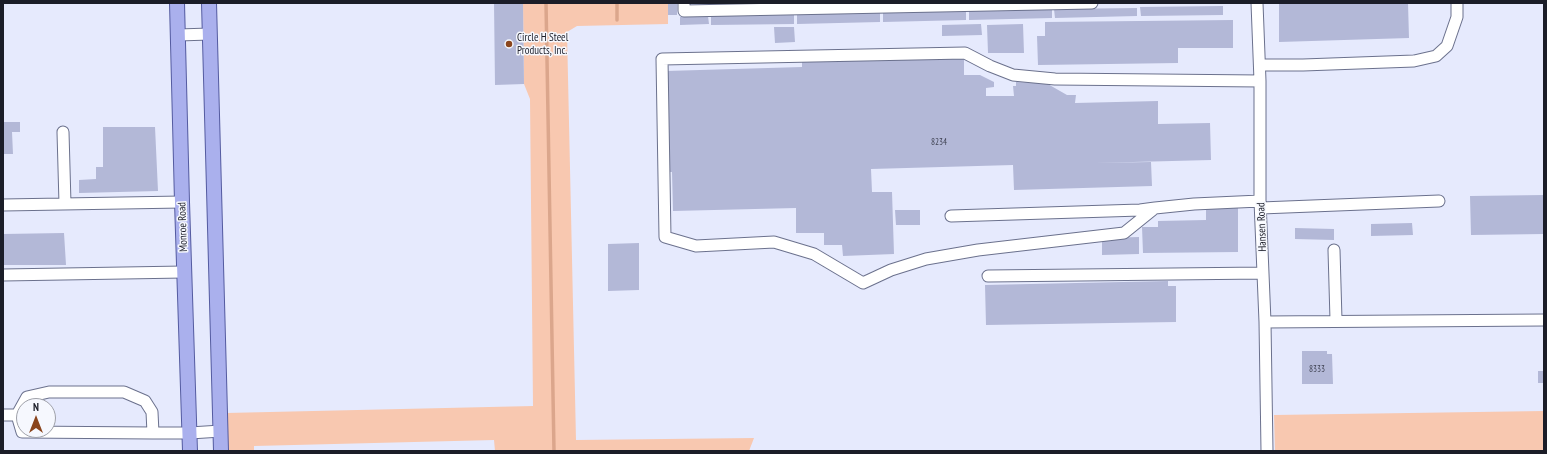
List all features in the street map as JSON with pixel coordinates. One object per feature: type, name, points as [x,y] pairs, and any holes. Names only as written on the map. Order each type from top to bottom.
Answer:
[{"type":"main road","name":"Monroe Road","points":[[177,3],[190,451]]},
{"type":"main road","points":[[209,3],[221,451]]},
{"type":"street","points":[[684,3],[684,11],[1092,3]]},
{"type":"street","name":"Hansen Road","points":[[1258,3],[1267,451]]},
{"type":"street","points":[[1260,65],[1414,61],[1436,56],[1447,46],[1457,17],[1457,3]]},
{"type":"street","points":[[178,35],[210,34]]},
{"type":"street","points":[[1155,208],[1124,233],[978,250],[926,259],[891,270],[863,283],[814,254],[774,242],[696,246],[665,238],[662,59],[965,54],[1013,75],[1055,79],[1260,81]]},
{"type":"street","points":[[63,132],[65,204]]},
{"type":"street","points":[[951,216],[1140,210],[1194,204],[1440,201]]},
{"type":"street","points":[[3,205],[182,202]]},
{"type":"street","points":[[1334,250],[1336,320]]},
{"type":"street","points":[[3,275],[184,272]]},
{"type":"street","points":[[988,276],[1263,273]]},
{"type":"street","points":[[1265,322],[1336,320],[1544,320]]},
{"type":"street","points":[[26,398],[49,392],[124,392],[145,401],[152,412],[153,433]]},
{"type":"street","points":[[3,415],[16,414]]},
{"type":"street","points":[[56,432],[190,433],[221,431]]},
{"type":"shaded area","points":[[523,3],[668,3],[668,24],[577,26],[567,32],[576,440],[754,438],[749,451],[495,451],[494,440],[254,446],[254,451],[226,451],[226,413],[533,406],[530,99],[524,84]]},
{"type":"shaded area","points":[[1544,411],[1544,451],[1275,451],[1274,415]]},
{"type":"building","name":"Circle H Steel Products, Inc.","points":[[494,3],[523,3],[524,84],[495,85]]},
{"type":"building","points":[[668,3],[677,3],[677,15],[668,15]]},
{"type":"building","points":[[1279,3],[1408,3],[1409,38],[1279,42]]},
{"type":"building","points":[[1223,6],[1223,15],[1141,16],[1140,7]]},
{"type":"building","points":[[1137,8],[1137,16],[1055,18],[1054,9]]},
{"type":"building","points":[[1052,9],[1052,18],[969,20],[969,11]]},
{"type":"building","points":[[966,11],[966,20],[883,22],[883,13]]},
{"type":"building","points":[[880,13],[880,22],[797,24],[797,14]]},
{"type":"building","points":[[794,15],[794,24],[711,25],[711,16]]},
{"type":"building","points":[[708,16],[709,24],[680,25],[680,17]]},
{"type":"building","points":[[1233,20],[1233,48],[1178,48],[1178,63],[1038,65],[1037,36],[1045,36],[1045,22]]},
{"type":"building","points":[[981,24],[982,35],[942,36],[942,25]]},
{"type":"building","points":[[1023,24],[1024,53],[988,53],[987,25]]},
{"type":"building","points":[[774,27],[794,27],[795,42],[775,43]]},
{"type":"building","points":[[964,56],[964,75],[980,75],[994,82],[994,87],[986,88],[986,96],[1014,96],[1013,86],[1016,86],[1016,82],[1046,83],[1067,95],[1076,95],[1075,103],[1158,101],[1158,124],[1210,123],[1211,160],[1094,163],[1151,162],[1152,186],[1014,190],[1013,165],[871,169],[872,192],[892,192],[894,254],[843,256],[842,245],[824,245],[824,233],[796,233],[796,208],[673,211],[672,172],[669,172],[666,71],[802,67],[802,60]]},
{"type":"building","points":[[3,122],[20,122],[20,132],[12,132],[13,154],[3,154]]},
{"type":"building","points":[[103,127],[155,127],[158,191],[79,193],[79,180],[96,179],[96,167],[103,167]]},
{"type":"building","points":[[1544,195],[1544,234],[1471,235],[1470,196]]},
{"type":"building","points":[[1238,208],[1238,252],[1143,253],[1142,227],[1158,227],[1158,221],[1206,220],[1206,209]]},
{"type":"building","points":[[895,210],[920,210],[920,225],[896,225]]},
{"type":"building","points":[[1412,223],[1413,235],[1371,236],[1371,224]]},
{"type":"building","points":[[1295,228],[1334,229],[1334,240],[1295,239]]},
{"type":"building","points":[[64,233],[66,265],[3,265],[3,234]]},
{"type":"building","points":[[1139,237],[1139,254],[1102,255],[1102,238]]},
{"type":"building","points":[[639,243],[639,290],[608,291],[608,244]]},
{"type":"building","points":[[1168,281],[1168,286],[1176,286],[1176,322],[986,325],[985,285]]},
{"type":"building","points":[[1302,351],[1327,351],[1327,354],[1332,354],[1333,384],[1302,384]]},
{"type":"building","points":[[1538,371],[1544,371],[1544,383],[1538,383]]},
{"type":"waterway","points":[[546,3],[554,451]]},
{"type":"waterway","points":[[617,3],[617,20]]},
{"type":"place","name":"Circle H Steel Products, Inc.","points":[[509,44]]}]
